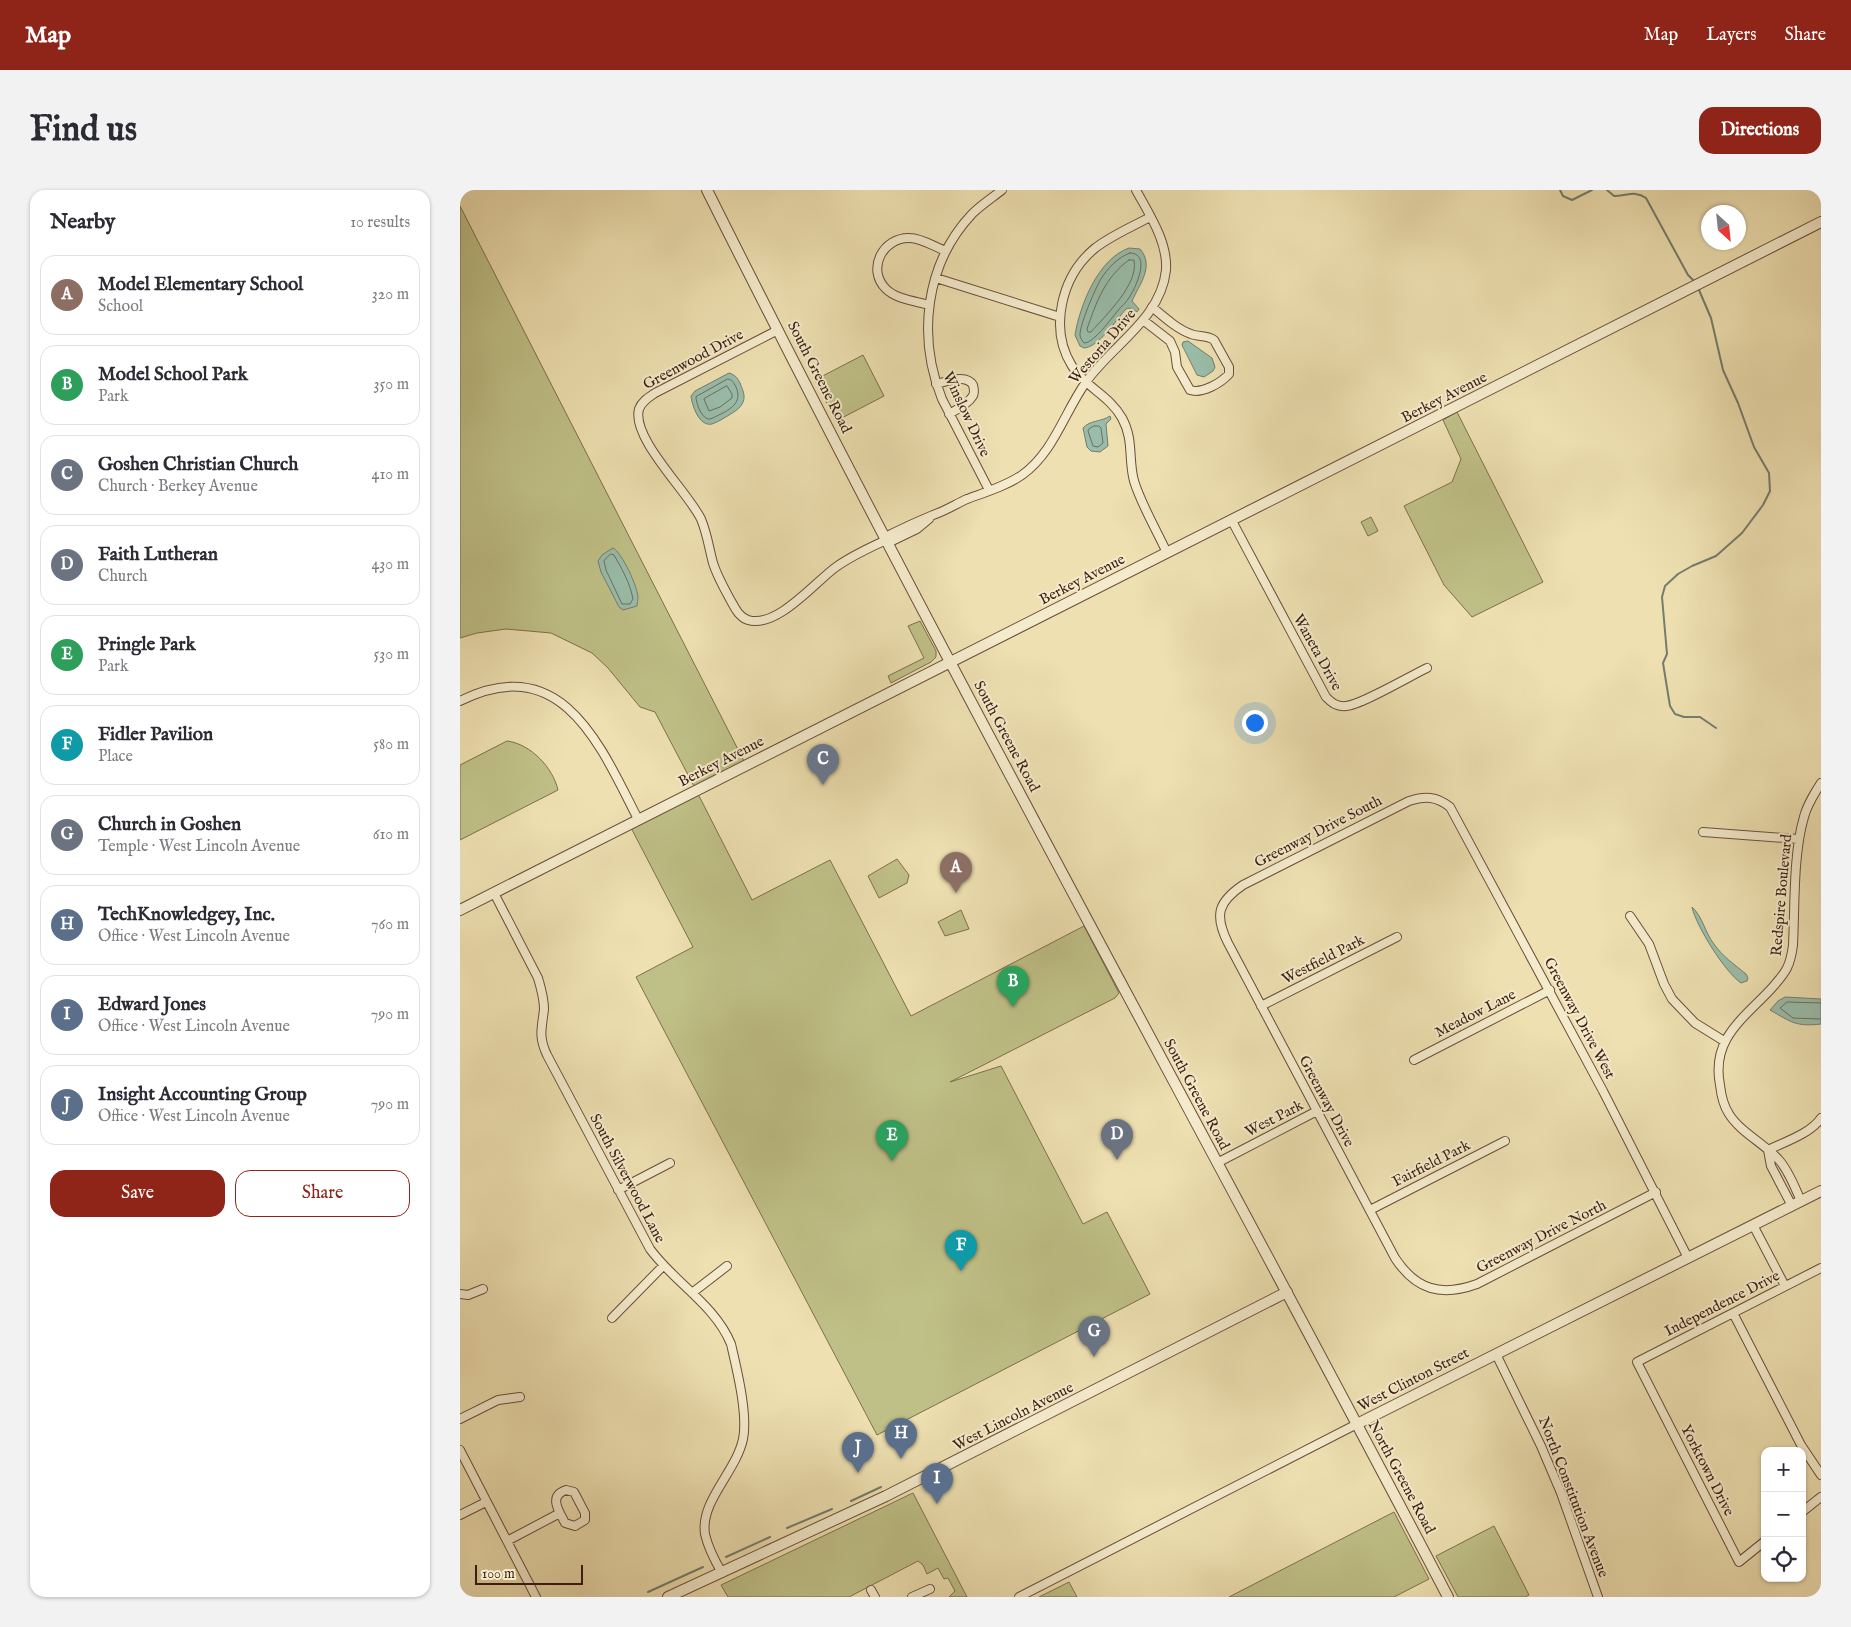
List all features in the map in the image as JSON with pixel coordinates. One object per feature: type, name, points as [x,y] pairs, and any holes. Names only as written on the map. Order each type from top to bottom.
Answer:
[{"type":"street","name":"South Greene Road","points":[[707,190],[950,662],[1286,1292]]},
{"type":"street","points":[[946,251],[911,238],[896,239],[885,247],[879,257],[876,269],[880,282],[896,296],[929,305],[946,251],[972,215],[1002,190]]},
{"type":"street","name":"Westoria Drive","points":[[886,540],[913,522],[1013,481],[1039,460],[1051,444],[1068,410],[1086,381],[1143,320],[1152,307],[1164,281],[1166,260],[1159,235],[1136,190]]},
{"type":"street","points":[[1150,217],[1107,240],[1084,259],[1072,276],[1065,293],[1060,317],[1060,331],[1065,352],[1073,368],[1110,400],[1122,416],[1132,448],[1134,481],[1167,553]]},
{"type":"street","name":"Berkey Avenue","points":[[460,910],[1821,222]]},
{"type":"street","points":[[936,278],[1060,317]]},
{"type":"street","name":"Winslow Drive","points":[[929,305],[927,317],[929,361],[936,384],[989,490]]},
{"type":"street","points":[[1143,320],[1170,341],[1175,352],[1177,367],[1190,390],[1194,392],[1202,390],[1223,380],[1229,374],[1229,367],[1214,340],[1185,331],[1152,307]]},
{"type":"street","name":"Greenwood Drive","points":[[778,330],[655,393],[640,406],[639,422],[655,455],[687,495],[701,520],[721,584],[736,610],[742,616],[748,620],[758,621],[768,618],[799,600],[841,563],[886,540]]},
{"type":"street","points":[[936,384],[961,378],[969,380],[972,384],[974,390],[972,397],[950,414]]},
{"type":"street","name":"Waneta Drive","points":[[1232,521],[1326,697],[1331,702],[1337,706],[1353,705],[1427,668]]},
{"type":"street","points":[[460,701],[485,690],[513,687],[538,690],[558,699],[576,715],[597,742],[638,819]]},
{"type":"street","name":"Redspire Boulevard","points":[[1801,1201],[1780,1161],[1733,1119],[1724,1105],[1718,1079],[1718,1062],[1724,1042],[1780,978],[1791,960],[1798,839],[1804,816],[1821,782]]},
{"type":"street","name":"Greenway Drive South","points":[[1220,908],[1228,896],[1243,885],[1400,805],[1421,797],[1438,799]]},
{"type":"street","name":"Greenway Drive West","points":[[1438,799],[1450,807],[1455,814],[1550,990],[1656,1192],[1688,1258]]},
{"type":"street","points":[[1703,832],[1798,839]]},
{"type":"street","name":"South Silverwood Lane","points":[[494,893],[538,978],[544,1008],[540,1032],[544,1047],[618,1190],[650,1249],[663,1266],[717,1319],[726,1333],[733,1355],[744,1418],[744,1432],[740,1451],[710,1505],[706,1517],[705,1532],[708,1544],[722,1573]]},
{"type":"street","name":"Greenway Drive","points":[[1220,908],[1219,919],[1221,927],[1261,1006],[1402,1268],[1409,1277],[1435,1290]]},
{"type":"street","points":[[1630,916],[1649,944],[1664,984],[1672,999],[1695,1023],[1724,1042]]},
{"type":"street","name":"Westfield Park","points":[[1261,1006],[1397,937]]},
{"type":"street","name":"Meadow Lane","points":[[1414,1060],[1550,990]]},
{"type":"street","name":"West Park","points":[[1217,1163],[1317,1111]]},
{"type":"street","points":[[1792,1206],[1771,1166],[1768,1150],[1803,1132],[1821,1118]]},
{"type":"street","name":"Fairfield Park","points":[[1370,1210],[1505,1141]]},
{"type":"street","points":[[618,1190],[670,1163]]},
{"type":"street","name":"West Clinton Street","points":[[1019,1597],[1357,1424],[1821,1191]]},
{"type":"street","name":"Greenway Drive North","points":[[1435,1290],[1455,1291],[1477,1284],[1656,1192]]},
{"type":"street","points":[[1753,1225],[1785,1286]]},
{"type":"street","points":[[612,1318],[663,1266]]},
{"type":"street","points":[[692,1293],[726,1266]]},
{"type":"street","name":"Independence Drive","points":[[1636,1362],[1821,1268]]},
{"type":"street","points":[[460,1294],[468,1295],[483,1289]]},
{"type":"street","name":"North Greene Road","points":[[1286,1292],[1448,1597]]},
{"type":"street","name":"West Lincoln Avenue","points":[[668,1597],[848,1515],[1286,1292]]},
{"type":"street","points":[[1733,1313],[1801,1445],[1821,1475]]},
{"type":"street","name":"North Constitution Avenue","points":[[1496,1354],[1544,1454],[1598,1597]]},
{"type":"street","name":"Yorktown Drive","points":[[1636,1362],[1739,1562],[1761,1544]]},
{"type":"street","points":[[460,1419],[498,1400],[520,1397]]},
{"type":"street","points":[[460,1450],[536,1597]]},
{"type":"street","points":[[566,1490],[574,1492],[585,1512],[584,1520],[578,1525],[572,1526],[565,1523],[560,1514],[556,1505],[556,1496],[566,1490]]},
{"type":"street","points":[[1806,1509],[1821,1497]]},
{"type":"street","points":[[460,1515],[486,1502]]},
{"type":"street","points":[[507,1541],[560,1514]]},
{"type":"street","points":[[912,1597],[930,1589]]},
{"type":"green space","points":[[460,206],[746,765],[696,790],[655,712],[640,707],[608,668],[592,653],[551,633],[506,629],[477,633],[460,638]]},
{"type":"green space","points":[[863,355],[884,396],[836,421],[815,380]]},
{"type":"green space","points":[[1457,412],[1543,582],[1472,617],[1444,585],[1404,506],[1452,482],[1461,459],[1443,420]]},
{"type":"green space","points":[[1371,517],[1378,531],[1368,536],[1361,522]]},
{"type":"green space","points":[[920,621],[936,651],[936,657],[931,662],[891,683],[888,676],[924,658],[908,626]]},
{"type":"green space","points":[[507,741],[524,747],[540,758],[551,773],[558,790],[460,840],[460,765]]},
{"type":"green space","points":[[696,790],[752,900],[830,860],[911,1016],[1084,926],[1119,993],[1115,998],[950,1082],[1001,1066],[1083,1224],[1107,1212],[1150,1294],[877,1435],[636,977],[693,947],[629,824]]},
{"type":"green space","points":[[897,859],[909,875],[907,883],[879,898],[868,876]]},
{"type":"green space","points":[[961,910],[969,929],[945,936],[938,922]]},
{"type":"green space","points":[[913,1493],[967,1597],[949,1597],[955,1591],[948,1578],[944,1579],[938,1568],[927,1574],[923,1565],[918,1561],[849,1597],[728,1597],[721,1585]]},
{"type":"green space","points":[[1394,1512],[1429,1579],[1394,1597],[1229,1597]]},
{"type":"green space","points":[[1494,1526],[1529,1595],[1525,1597],[1458,1597],[1436,1556]]},
{"type":"green space","points":[[1069,1582],[1077,1597],[1039,1597]]},
{"type":"water","points":[[1129,248],[1140,249],[1146,262],[1142,282],[1132,301],[1139,309],[1137,312],[1129,308],[1126,309],[1101,338],[1084,348],[1080,346],[1075,335],[1086,297],[1092,284],[1108,262]]},
{"type":"water","points":[[1188,341],[1212,358],[1215,367],[1213,371],[1204,377],[1197,375],[1182,345],[1183,342]]},
{"type":"water","points":[[729,373],[736,376],[740,383],[744,394],[742,404],[735,411],[716,422],[707,424],[697,414],[691,396],[695,391]]},
{"type":"water","points":[[1110,416],[1111,419],[1106,424],[1108,446],[1100,452],[1091,451],[1087,447],[1083,428],[1086,425]]},
{"type":"water","points":[[613,548],[625,563],[638,598],[637,606],[623,610],[619,607],[601,572],[598,561],[602,555]]},
{"type":"water","points":[[1692,907],[1699,915],[1711,940],[1729,960],[1746,974],[1747,981],[1741,983],[1727,969],[1705,936]]},
{"type":"water","points":[[1785,997],[1821,999],[1821,1024],[1805,1025],[1794,1023],[1770,1010],[1778,1001]]},
{"type":"waterway","points":[[1560,190],[1563,196],[1572,200],[1592,190]]},
{"type":"waterway","points":[[1607,190],[1614,196],[1638,194],[1646,198],[1688,275],[1693,280]]},
{"type":"waterway","points":[[1699,290],[1711,318],[1723,370],[1738,403],[1754,447],[1769,473],[1770,491],[1763,505],[1742,533],[1716,556],[1678,574],[1665,586],[1662,597],[1667,654],[1663,663],[1670,706],[1675,714],[1684,717],[1700,717],[1716,728]]},
{"type":"waterway","points":[[851,1501],[881,1487]]},
{"type":"waterway","points":[[787,1528],[832,1509]]},
{"type":"waterway","points":[[726,1557],[770,1537]]},
{"type":"waterway","points":[[648,1592],[703,1567]]},
{"type":"place","name":"Goshen Christian Church","points":[[823,785]]},
{"type":"place","name":"Model Elementary School","points":[[956,893]]},
{"type":"place","name":"Model School Park","points":[[1013,1007]]},
{"type":"place","name":"Faith Lutheran","points":[[1117,1160]]},
{"type":"place","name":"Pringle Park","points":[[892,1161]]},
{"type":"place","name":"Fidler Pavilion","points":[[961,1271]]},
{"type":"place","name":"Church in Goshen","points":[[1094,1357]]},
{"type":"place","name":"TechKnowledgey, Inc.","points":[[901,1459]]},
{"type":"place","name":"Insight Accounting Group","points":[[858,1473]]},
{"type":"place","name":"Edward Jones","points":[[937,1504]]}]
